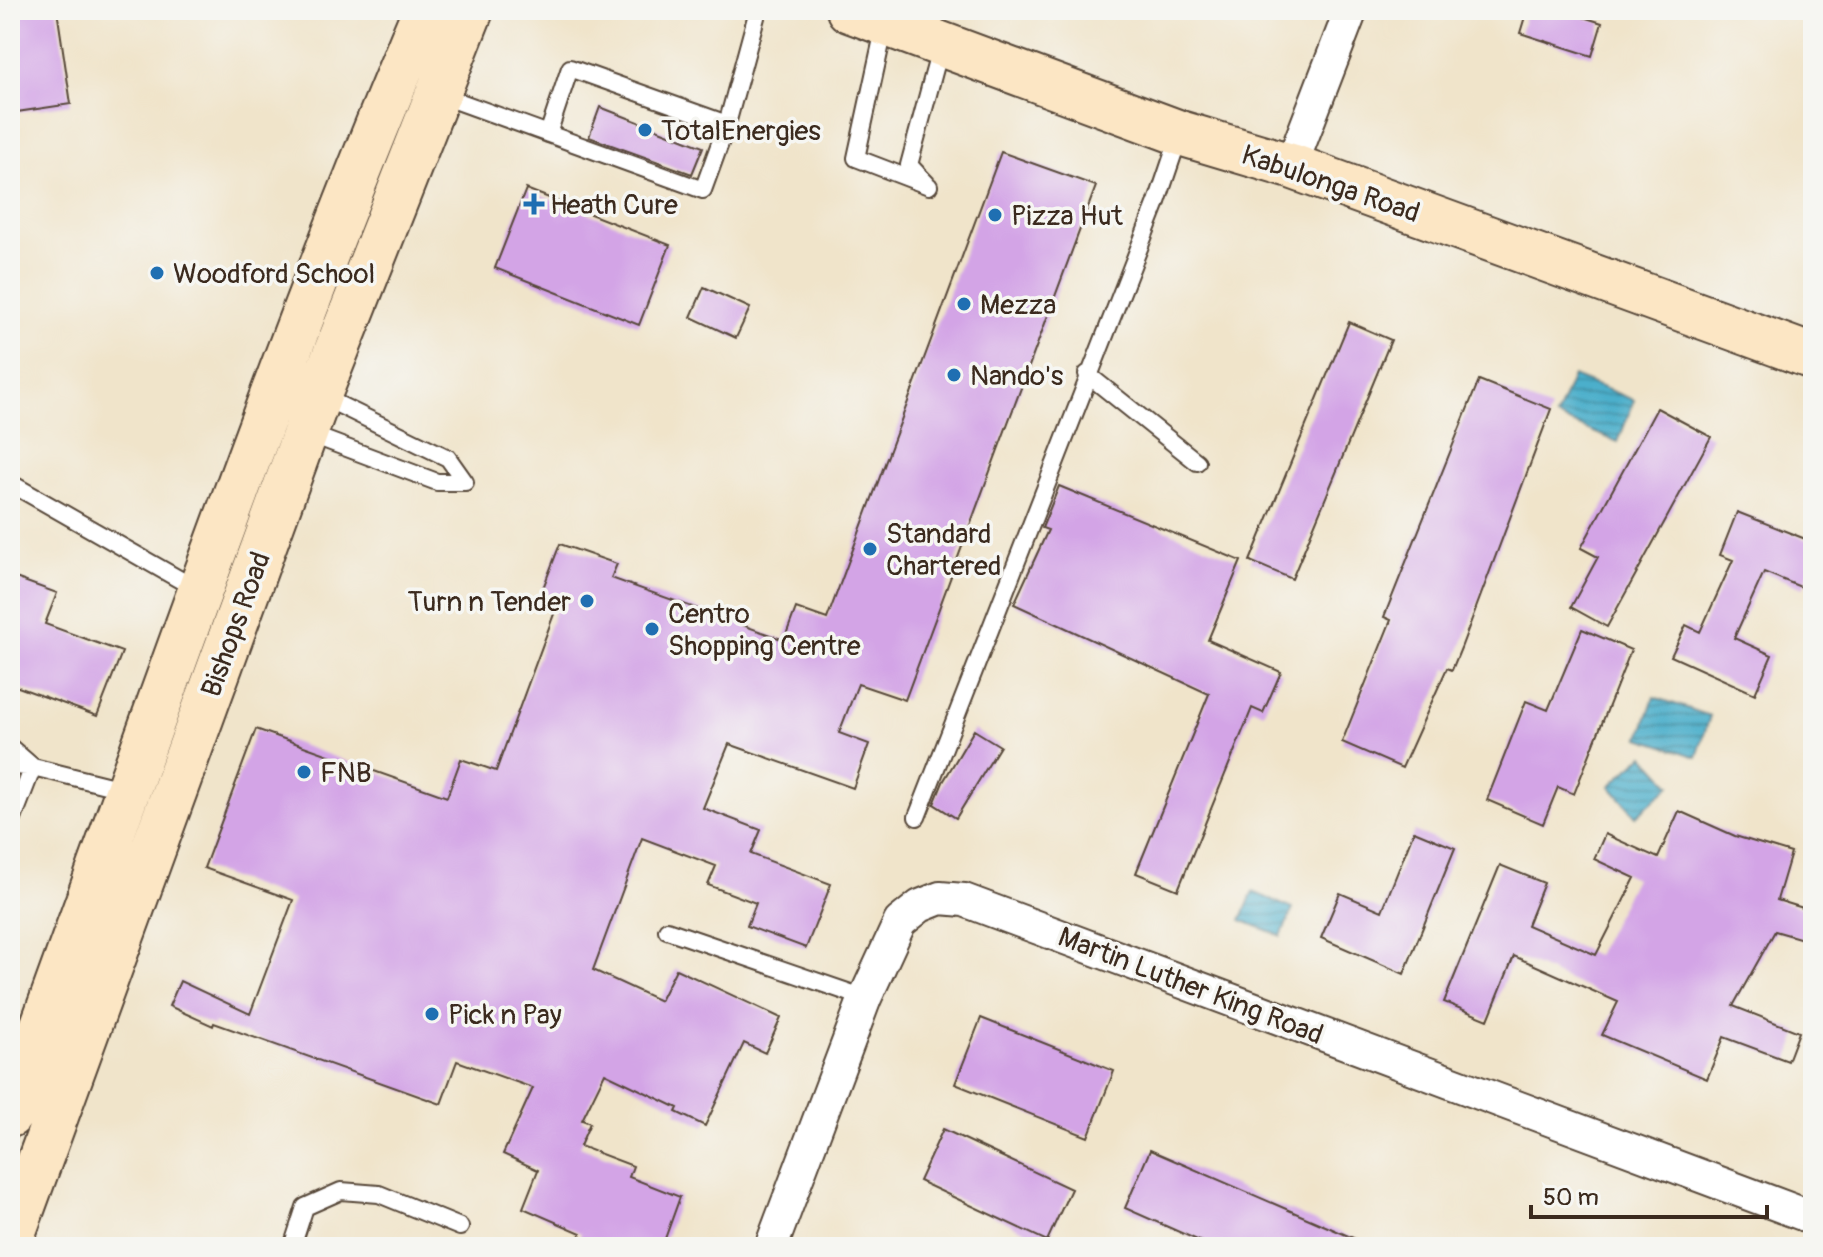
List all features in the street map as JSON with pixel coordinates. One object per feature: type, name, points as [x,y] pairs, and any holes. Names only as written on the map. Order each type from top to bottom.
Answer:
[{"type":"main road","name":"Bishops Road","points":[[10,1115],[28,1049],[130,791],[199,591],[372,252],[418,86],[425,10]]},
{"type":"main road","name":"Bishops Road","points":[[418,86],[471,10]]},
{"type":"main road","name":"Kabulonga Road","points":[[871,16],[1180,133],[1291,166],[1813,357]]},
{"type":"main road","name":"Bishops Road","points":[[10,1242],[292,408]]},
{"type":"street","points":[[1291,166],[1351,10]]},
{"type":"street","name":"Martin Luther King Road","points":[[771,1247],[865,998],[900,922],[920,906],[940,898],[964,900],[1813,1218]]},
{"type":"lane","points":[[418,86],[703,190],[727,124],[758,10]]},
{"type":"lane","points":[[871,16],[856,158],[929,186],[909,165],[941,44]]},
{"type":"lane","points":[[548,134],[570,68],[727,124]]},
{"type":"lane","points":[[917,817],[1087,374],[1157,202],[1180,133]]},
{"type":"lane","points":[[1087,374],[1197,462]]},
{"type":"lane","points":[[292,408],[448,458],[465,482],[437,482],[292,408]]},
{"type":"lane","points":[[10,483],[199,591]]},
{"type":"lane","points":[[10,747],[33,767]]},
{"type":"lane","points":[[10,766],[33,767],[130,791]]},
{"type":"lane","points":[[11,824],[33,767]]},
{"type":"lane","points":[[667,930],[865,998]]},
{"type":"lane","points":[[292,1247],[305,1207],[341,1191],[379,1194],[460,1227]]},
{"type":"water","points":[[1573,376],[1634,400],[1618,442],[1556,417]]},
{"type":"water","points":[[1654,697],[1710,716],[1697,757],[1640,738]]},
{"type":"water","points":[[1644,755],[1671,785],[1636,816],[1610,786]]},
{"type":"water","points":[[1253,892],[1293,909],[1281,936],[1241,920]]},
{"type":"building","points":[[10,10],[57,10],[71,104],[10,113]]},
{"type":"building","points":[[1527,10],[1561,10],[1602,23],[1592,56],[1520,33]]},
{"type":"building","points":[[600,107],[703,147],[692,174],[589,137]]},
{"type":"building","name":"Centro Shopping Centre","points":[[1001,152],[1096,186],[905,700],[858,684],[839,733],[869,744],[853,788],[729,744],[703,808],[761,830],[751,854],[831,884],[806,948],[747,926],[756,903],[708,885],[716,866],[642,838],[593,970],[660,1001],[676,969],[781,1018],[765,1053],[744,1043],[705,1126],[676,1112],[678,1108],[605,1073],[582,1120],[590,1123],[580,1146],[633,1166],[629,1177],[680,1197],[662,1247],[576,1247],[581,1233],[523,1208],[538,1170],[503,1154],[533,1088],[457,1061],[441,1104],[214,1023],[213,1026],[169,1006],[180,981],[250,1014],[293,900],[204,868],[256,729],[447,797],[461,759],[496,771],[558,603],[540,596],[560,544],[617,564],[611,578],[784,640],[796,608],[827,619]]},
{"type":"building","points":[[526,189],[670,245],[639,325],[495,268]]},
{"type":"building","points":[[704,287],[750,308],[736,338],[691,317]]},
{"type":"building","points":[[1349,322],[1391,340],[1292,579],[1250,561]]},
{"type":"building","points":[[1479,380],[1551,409],[1452,670],[1447,668],[1402,768],[1342,742],[1391,620],[1384,617]]},
{"type":"building","points":[[1657,408],[1711,437],[1607,627],[1571,607],[1598,557],[1581,548]]},
{"type":"building","points":[[1059,486],[1241,561],[1208,640],[1281,672],[1263,713],[1252,708],[1178,890],[1136,873],[1209,694],[1014,604],[1048,530],[1042,528]]},
{"type":"building","points":[[1737,512],[1813,542],[1813,561],[1803,588],[1764,572],[1734,638],[1772,655],[1755,694],[1671,656],[1686,625],[1700,632],[1733,560],[1720,555]]},
{"type":"building","points":[[10,576],[57,593],[45,624],[122,652],[97,716],[10,684]]},
{"type":"building","points":[[1582,629],[1631,650],[1574,794],[1558,787],[1543,824],[1487,800],[1526,701],[1548,710]]},
{"type":"building","points":[[974,730],[1000,746],[956,818],[934,804],[943,782]]},
{"type":"building","points":[[1679,811],[1735,836],[1791,853],[1777,900],[1813,911],[1813,942],[1775,931],[1733,1006],[1799,1032],[1788,1061],[1724,1037],[1707,1079],[1602,1035],[1618,1002],[1514,956],[1488,1020],[1444,1002],[1500,865],[1544,883],[1527,925],[1596,955],[1635,878],[1594,859],[1605,834],[1658,858]]},
{"type":"building","points":[[1414,831],[1455,848],[1404,974],[1321,938],[1340,893],[1382,911]]},
{"type":"building","points":[[981,1018],[1114,1071],[1088,1137],[955,1084]]},
{"type":"building","points":[[943,1129],[1071,1189],[1047,1241],[919,1181]]},
{"type":"building","points":[[1150,1150],[1374,1247],[1213,1247],[1125,1208]]},
{"type":"place","name":"TotalEnergies","points":[[645,130]]},
{"type":"place","name":"Heath Cure","points":[[534,204]]},
{"type":"place","name":"Pizza Hut","points":[[995,215]]},
{"type":"place","name":"Woodford School","points":[[157,273]]},
{"type":"place","name":"Mezza","points":[[964,304]]},
{"type":"place","name":"Nando's","points":[[954,375]]},
{"type":"place","name":"Standard Chartered","points":[[870,549]]},
{"type":"place","name":"Turn n Tender","points":[[587,601]]},
{"type":"place","name":"Centro Shopping Centre","points":[[652,629]]},
{"type":"place","name":"FNB","points":[[304,772]]},
{"type":"place","name":"Pick n Pay","points":[[432,1014]]}]
